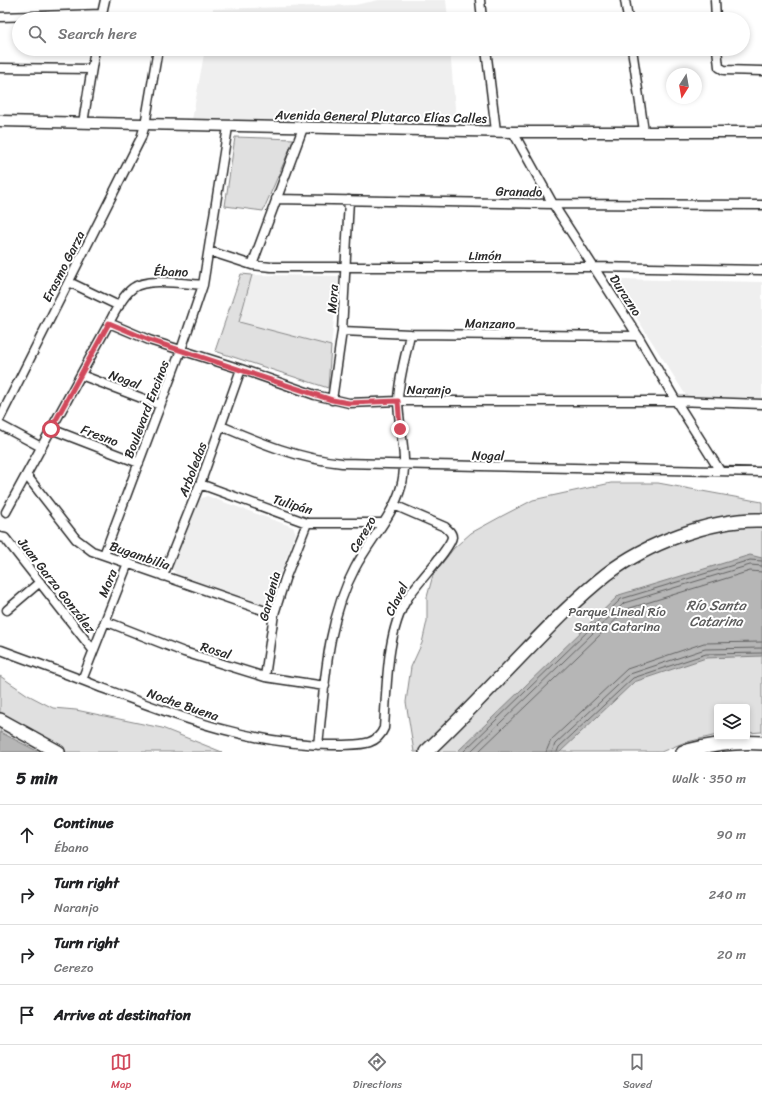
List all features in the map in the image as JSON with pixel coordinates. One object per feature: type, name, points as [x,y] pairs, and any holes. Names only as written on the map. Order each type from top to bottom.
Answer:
[{"type":"highway","points":[[426,752],[562,613],[609,573],[665,541],[712,524],[734,521],[762,520]]},
{"type":"highway","points":[[0,720],[58,752]]},
{"type":"highway","points":[[683,752],[703,747],[762,743]]},
{"type":"street","points":[[102,12],[105,0]]},
{"type":"street","points":[[480,0],[481,12]]},
{"type":"street","points":[[625,0],[627,12]]},
{"type":"street","points":[[715,0],[716,12]]},
{"type":"street","points":[[0,17],[12,17]]},
{"type":"street","points":[[83,123],[94,56]]},
{"type":"street","name":"Erasmo Garza","points":[[0,418],[136,148],[145,125],[157,56]]},
{"type":"street","points":[[487,56],[496,131]]},
{"type":"street","points":[[633,56],[644,131]]},
{"type":"street","points":[[718,56],[719,67],[732,71],[762,71]]},
{"type":"street","points":[[0,68],[91,68]]},
{"type":"street","name":"Avenida General Plutarco Elías Calles","points":[[0,121],[513,132],[762,132]]},
{"type":"street","name":"Boulevard Encinos","points":[[104,555],[181,350],[203,285],[210,251],[228,127]]},
{"type":"street","points":[[252,265],[303,128]]},
{"type":"street","name":"Durazno","points":[[513,132],[553,204],[638,336],[676,402],[720,471]]},
{"type":"street","name":"Granado","points":[[276,199],[553,204],[762,205]]},
{"type":"street","name":"Mora","points":[[332,400],[342,331],[347,266],[349,200]]},
{"type":"street","name":"Limón","points":[[210,251],[252,265],[270,266],[594,267],[762,270]]},
{"type":"street","points":[[68,282],[119,306]]},
{"type":"street","name":"Ébano","points":[[6,512],[27,476],[109,323],[133,287],[141,283],[151,282],[203,285]]},
{"type":"street","name":"Naranjo","points":[[109,323],[181,350],[332,400],[349,403],[398,401],[676,402],[762,404]]},
{"type":"street","name":"Manzano","points":[[342,331],[410,334],[638,336]]},
{"type":"street","name":"Cerezo","points":[[318,745],[324,686],[338,610],[355,568],[394,505],[401,486],[404,465],[398,401],[410,334]]},
{"type":"street","name":"Arboledas","points":[[163,576],[200,484],[241,369]]},
{"type":"street","name":"Nogal","points":[[81,376],[160,405]]},
{"type":"street","points":[[0,425],[42,447]]},
{"type":"street","name":"Nogal","points":[[221,426],[256,441],[310,459],[342,463],[360,462],[404,465],[762,472]]},
{"type":"street","name":"Fresno","points":[[51,429],[139,463]]},
{"type":"street","name":"Bugambilia","points":[[27,476],[76,539],[84,546],[104,555],[274,614]]},
{"type":"street","name":"Tulipán","points":[[200,484],[307,523],[382,523]]},
{"type":"street","name":"Clavel","points":[[367,743],[381,735],[384,728],[391,652],[399,615],[415,587],[446,550],[452,537],[451,532],[445,527],[394,505]]},
{"type":"street","name":"Gardenia","points":[[266,677],[274,614],[285,579],[307,523]]},
{"type":"street","name":"Juan Garza González","points":[[1,537],[5,538],[93,650]]},
{"type":"street","name":"Mora","points":[[82,680],[128,563]]},
{"type":"street","points":[[7,610],[40,582]]},
{"type":"street","name":"Rosal","points":[[105,621],[184,652],[266,677],[324,686]]},
{"type":"street","name":"Noche Buena","points":[[0,650],[168,713],[227,732],[274,741],[318,745],[367,743]]},
{"type":"shaded area","points":[[379,0],[446,0],[447,12],[212,12],[213,9],[355,5]]},
{"type":"shaded area","points":[[204,56],[451,56],[456,120],[192,120]]},
{"type":"shaded area","points":[[252,275],[339,276],[331,346],[239,322]]},
{"type":"shaded area","points":[[616,279],[762,282],[762,399],[687,397],[614,282]]},
{"type":"shaded area","points":[[207,496],[293,527],[296,533],[268,605],[261,606],[176,574],[172,568],[200,499]]},
{"type":"green space","points":[[235,137],[294,139],[263,211],[225,206]]},
{"type":"green space","points":[[241,274],[252,275],[239,322],[331,346],[328,388],[215,351]]},
{"type":"green space","name":"Parque Lineal Río Santa Catarina","points":[[611,483],[658,483],[762,502],[762,732],[750,733],[750,704],[714,704],[714,736],[683,743],[661,752],[414,752],[406,702],[411,667],[422,643],[427,621],[427,597],[433,575],[454,548],[471,533],[533,500]]},
{"type":"green space","points":[[0,676],[28,695],[53,708],[76,710],[162,728],[222,752],[0,752]]},
{"type":"water","name":"Río Santa Catarina","points":[[750,555],[762,558],[762,656],[706,658],[634,682],[560,752],[457,752],[619,595]]},
{"type":"water","points":[[0,732],[39,752],[0,752]]},
{"type":"route","points":[[51,429],[109,323],[149,340],[332,400],[349,403],[398,401],[400,429]]}]
